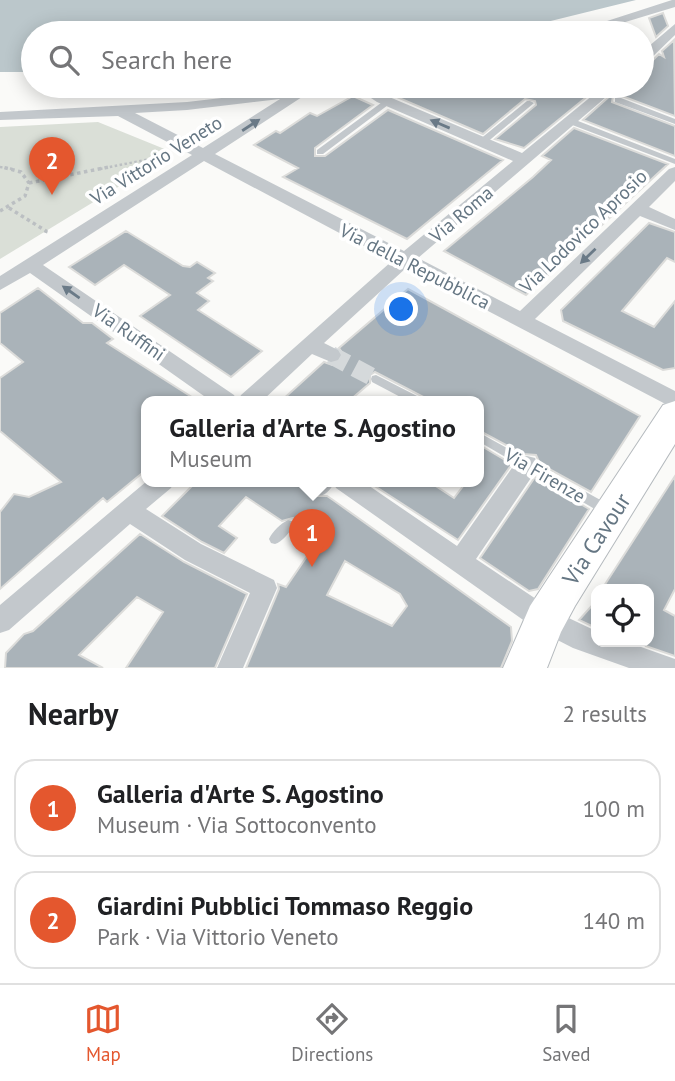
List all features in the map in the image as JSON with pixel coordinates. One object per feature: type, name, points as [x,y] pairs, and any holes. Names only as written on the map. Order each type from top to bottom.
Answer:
[{"type":"main road","name":"Via Cavour","points":[[525,668],[545,620],[675,415]]},
{"type":"street","points":[[616,21],[675,3]]},
{"type":"street","points":[[654,47],[675,27]]},
{"type":"street","points":[[0,116],[176,107],[261,98]]},
{"type":"street","name":"Via Vittorio Veneto","points":[[0,284],[293,98]]},
{"type":"street","points":[[380,98],[526,160]]},
{"type":"street","name":"Via Roma","points":[[254,396],[405,261],[570,121],[607,98]]},
{"type":"street","points":[[104,110],[121,112],[155,129],[157,118],[176,107]]},
{"type":"street","name":"Via della Repubblica","points":[[155,129],[675,401]]},
{"type":"street","name":"Via Lodovico Aprosio","points":[[521,321],[675,172]]},
{"type":"street","points":[[637,208],[675,225]]},
{"type":"street","name":"Via Ruffini","points":[[39,259],[220,396]]},
{"type":"street","points":[[310,345],[331,355]]},
{"type":"street","points":[[460,562],[527,465]]},
{"type":"street","points":[[0,621],[157,487]]},
{"type":"street","points":[[353,487],[545,620],[582,639],[666,668]]},
{"type":"street","points":[[131,511],[193,552],[265,588],[230,668]]},
{"type":"lane","points":[[625,98],[675,122]]},
{"type":"lane","points":[[320,152],[388,102]]},
{"type":"lane","points":[[482,142],[530,103]]},
{"type":"lane","points":[[570,121],[675,162]]},
{"type":"lane","points":[[376,379],[408,396]]},
{"type":"lane","name":"Via Firenze","points":[[484,440],[612,513]]},
{"type":"lane","points":[[320,492],[325,487]]},
{"type":"lane","points":[[275,539],[288,525]]},
{"type":"path","points":[[29,183],[160,157]]},
{"type":"path","points":[[0,167],[19,171],[26,176],[29,183],[25,196],[0,211]]},
{"type":"path","points":[[9,208],[46,231],[44,238],[34,244],[39,259]]},
{"type":"shaded area","points":[[0,0],[636,0],[551,21],[21,21],[21,72],[0,72]]},
{"type":"shaded area","points":[[98,122],[167,150],[158,156],[164,159],[0,259],[0,127]]},
{"type":"building","points":[[663,13],[668,26],[656,37],[654,21],[649,18]]},
{"type":"building","points":[[674,40],[675,116],[627,98],[654,98],[654,59],[659,54],[664,57],[662,51]]},
{"type":"building","points":[[349,98],[357,98],[373,105],[315,148],[315,156],[325,156],[388,110],[503,160],[407,239],[283,177],[298,168],[254,145],[276,131],[280,133],[310,113],[317,116]]},
{"type":"building","points":[[399,98],[585,98],[524,148],[495,139],[536,105],[535,101],[525,99],[483,134]]},
{"type":"building","points":[[608,98],[613,98],[612,102],[675,126],[675,156],[583,120]]},
{"type":"building","points":[[574,128],[668,164],[526,295],[444,251],[551,160],[542,156]]},
{"type":"building","points":[[649,223],[675,232],[675,262],[667,258],[622,311],[654,327],[675,301],[675,368],[663,370],[563,321],[561,310]]},
{"type":"building","points":[[126,231],[183,266],[190,267],[197,262],[215,273],[208,278],[213,281],[197,293],[209,301],[198,310],[262,351],[231,377],[140,316],[170,295],[124,265],[95,285],[69,267]]},
{"type":"building","points":[[38,288],[83,323],[92,323],[113,339],[107,343],[190,396],[141,396],[141,474],[107,502],[103,498],[0,589],[0,512],[14,494],[29,497],[61,482],[0,431],[0,378],[23,362],[0,343],[0,313]]},
{"type":"building","points":[[408,289],[640,416],[591,492],[540,464],[536,455],[523,454],[484,433],[484,396],[421,396],[375,372],[370,375],[370,383],[355,396],[287,396],[324,362],[332,365],[340,361],[343,354],[339,348]]},
{"type":"building","points":[[484,448],[512,464],[458,540],[376,487],[437,487],[454,498],[462,487],[484,487]]},
{"type":"building","points":[[675,476],[675,589],[664,610],[675,616],[675,656],[649,647],[654,647],[654,584],[605,584]]},
{"type":"building","points":[[535,477],[589,509],[538,589],[529,591],[480,558]]},
{"type":"building","points":[[191,487],[313,487],[311,492],[314,496],[327,496],[511,627],[512,641],[501,668],[246,668],[279,589],[278,584],[286,587],[314,546],[294,530],[296,524],[293,518],[282,521],[246,497],[219,526],[237,538],[224,553],[162,516]],"holes":[[[345,561],[400,594],[407,606],[392,626],[327,595]]]},
{"type":"building","points":[[140,534],[184,562],[247,594],[215,668],[126,668],[163,612],[137,597],[79,655],[103,668],[5,668],[6,653],[24,634],[33,631]]},
{"type":"building","points":[[591,607],[591,626],[579,620]]},
{"type":"tunnel","points":[[331,355],[376,379]]},
{"type":"place","name":"Giardini Pubblici Tommaso Reggio","points":[[52,195]]},
{"type":"place","name":"Galleria d'Arte S. Agostino","points":[[312,567]]}]
